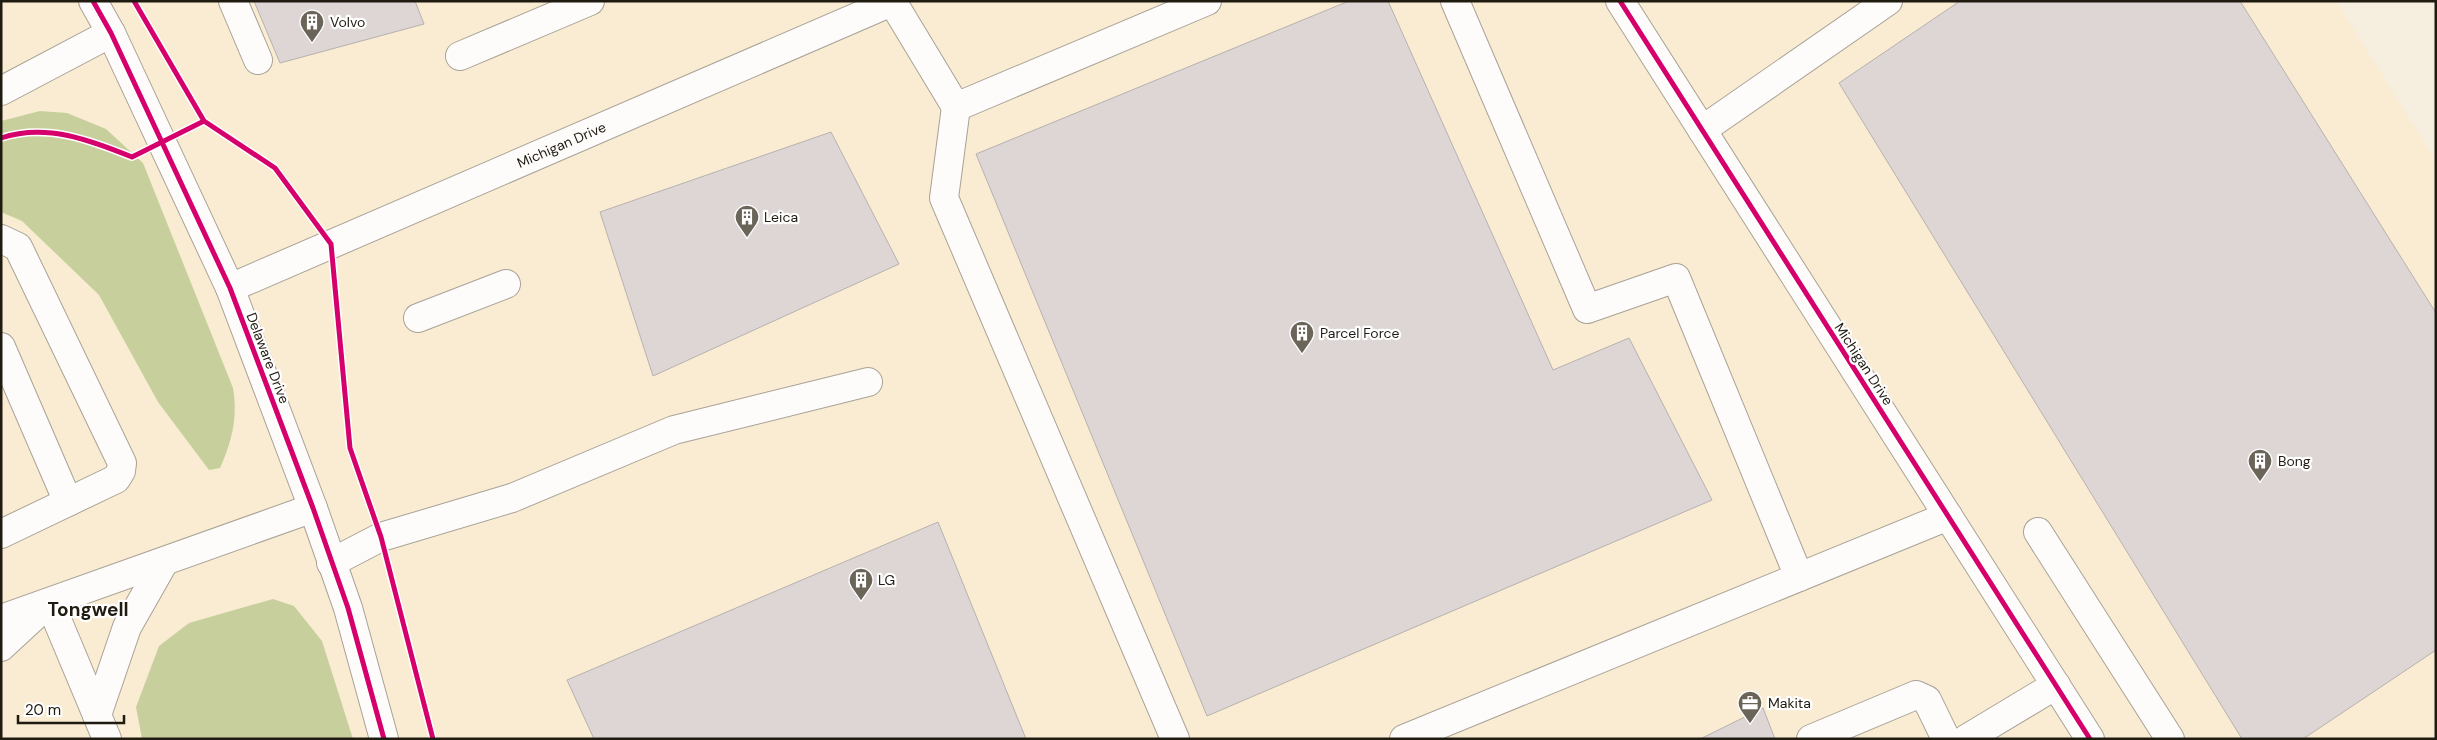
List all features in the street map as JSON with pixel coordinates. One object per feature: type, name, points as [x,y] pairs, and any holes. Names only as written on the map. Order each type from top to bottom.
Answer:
[{"type":"street","name":"Delaware Drive","points":[[92,1],[111,33],[230,288],[313,508],[348,608],[384,739]]},
{"type":"street","points":[[233,1],[258,60]]},
{"type":"street","points":[[460,56],[590,1]]},
{"type":"street","points":[[893,1],[956,107],[944,198],[1174,739]]},
{"type":"street","name":"Michigan Drive","points":[[230,288],[893,1]]},
{"type":"street","points":[[956,107],[1207,1]]},
{"type":"street","points":[[1455,1],[1587,309],[1676,278],[1799,577]]},
{"type":"street","name":"Michigan Drive","points":[[1620,1],[2090,739]]},
{"type":"street","points":[[1702,130],[1888,1]]},
{"type":"street","points":[[1,91],[111,33]]},
{"type":"street","points":[[1,239],[18,247],[122,463],[121,471],[116,479],[1,534]]},
{"type":"street","points":[[418,318],[506,284]]},
{"type":"street","points":[[1,347],[68,502]]},
{"type":"street","points":[[331,563],[381,537],[512,498],[674,430],[868,382]]},
{"type":"street","points":[[1,619],[313,508]]},
{"type":"street","points":[[1404,739],[1948,516]]},
{"type":"street","points":[[2038,532],[2170,739]]},
{"type":"street","points":[[102,727],[127,627],[164,562]]},
{"type":"street","points":[[1,647],[50,602]]},
{"type":"street","points":[[50,602],[102,727]]},
{"type":"street","points":[[1966,739],[2056,685]]},
{"type":"street","points":[[1811,739],[1916,695],[1927,700],[1946,739]]},
{"type":"shaded area","points":[[1,1],[2336,1],[2436,161],[2436,739],[1,739]]},
{"type":"green space","points":[[40,111],[67,113],[106,129],[143,163],[233,388],[235,409],[233,429],[220,468],[209,470],[158,402],[99,295],[22,221],[1,212],[1,121]]},
{"type":"green space","points":[[273,599],[294,606],[322,641],[353,739],[142,739],[136,707],[159,646],[189,623]]},
{"type":"building","name":"Volvo","points":[[254,1],[415,1],[424,24],[280,63]]},
{"type":"building","name":"Parcel Force","points":[[1349,1],[1388,1],[1553,370],[1629,338],[1712,500],[1207,716],[976,154]]},
{"type":"building","name":"Bong","points":[[1960,1],[2240,1],[2436,313],[2436,650],[2303,739],[2242,739],[1839,83]]},
{"type":"building","name":"Leica","points":[[831,132],[899,264],[653,376],[600,212]]},
{"type":"building","name":"LG","points":[[938,522],[1026,739],[594,739],[567,680]]},
{"type":"building","name":"Makita","points":[[1763,708],[1775,739],[1700,739]]},
{"type":"cycle path","points":[[93,1],[111,33],[230,288],[313,508],[348,608],[384,739]]},
{"type":"cycle path","points":[[134,1],[204,121],[275,168],[331,244],[350,448],[381,537],[433,739]]},
{"type":"cycle path","points":[[1620,1],[2090,739]]},
{"type":"cycle path","points":[[1,138],[35,132],[51,133],[84,140],[132,157],[204,121]]},
{"type":"place","name":"Volvo","points":[[312,43]]},
{"type":"place","name":"Leica","points":[[747,238]]},
{"type":"place","name":"Parcel Force","points":[[1302,354]]},
{"type":"place","name":"Bong","points":[[2260,482]]},
{"type":"place","name":"LG","points":[[861,601]]},
{"type":"place","name":"Makita","points":[[1750,724]]},
{"type":"district","name":"Tongwell","points":[[88,609]]}]
